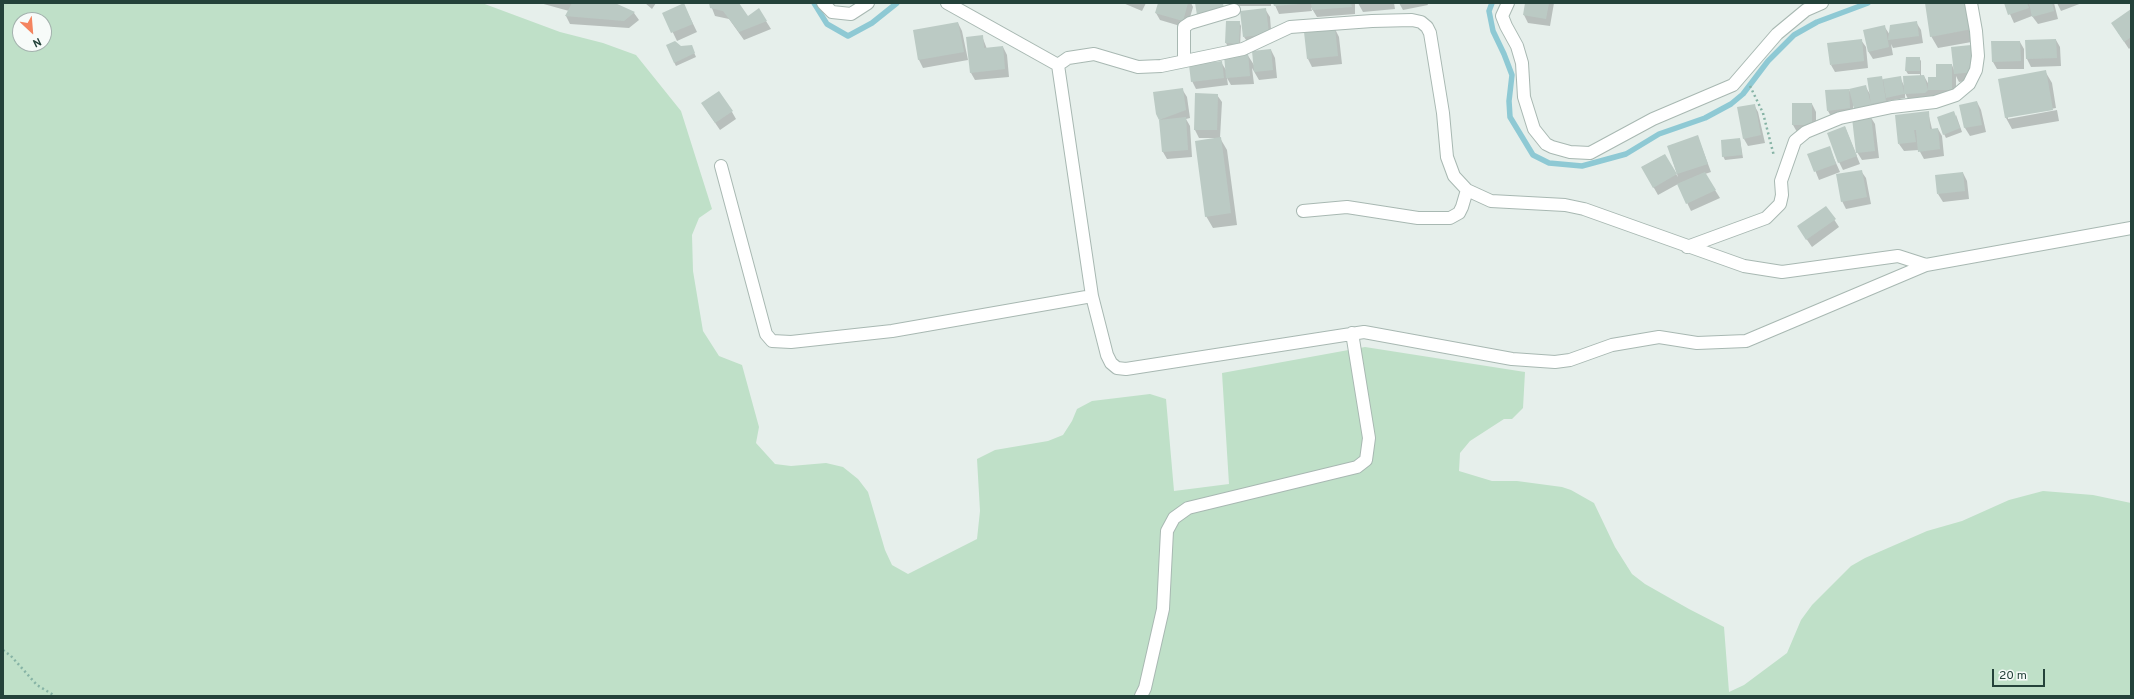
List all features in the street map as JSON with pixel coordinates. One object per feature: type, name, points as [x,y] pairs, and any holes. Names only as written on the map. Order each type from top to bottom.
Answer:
[{"type":"street","points":[[823,3],[832,12],[851,14],[868,3]]},
{"type":"street","points":[[947,3],[1058,65]]},
{"type":"street","points":[[1508,3],[1502,16],[1517,46],[1522,63],[1524,97],[1534,129],[1546,144],[1552,147],[1570,152],[1590,153],[1653,119],[1733,85],[1777,34],[1806,10],[1822,3]]},
{"type":"street","points":[[1687,247],[1766,218],[1780,204],[1782,195],[1780,181],[1795,141],[1806,132],[1840,118],[1892,106],[1935,102],[1956,95],[1969,84],[1976,70],[1978,56],[1971,3]]},
{"type":"street","points":[[1184,61],[1184,27],[1190,22],[1234,10]]},
{"type":"street","points":[[1058,65],[1068,58],[1094,54],[1138,67],[1161,66],[1243,49],[1290,27],[1372,21],[1412,20],[1421,22],[1427,27],[1430,33],[1443,113],[1447,157],[1454,176],[1467,190],[1491,201],[1565,205],[1584,209],[1687,247],[1744,266],[1782,272],[1898,256],[1926,265]]},
{"type":"street","points":[[1058,65],[1092,296],[1107,355],[1117,368],[1126,369],[1364,332],[1512,359],[1555,362],[1570,360],[1612,345],[1659,337],[1697,343],[1746,341],[1926,265],[2131,228]]},
{"type":"street","points":[[720,166],[766,334],[772,341],[791,342],[892,331],[1092,296]]},
{"type":"street","points":[[1303,212],[1347,207],[1418,218],[1450,218],[1459,213],[1467,190]]},
{"type":"street","points":[[1141,696],[1145,688],[1163,609],[1167,531],[1174,518],[1188,508],[1357,467],[1366,460],[1369,438],[1362,384],[1352,333]]},
{"type":"path","points":[[1749,83],[1758,99],[1763,113],[1780,181]]},
{"type":"path","points":[[3,650],[11,656],[37,685],[55,696]]},
{"type":"green space","points":[[3,3],[482,3],[560,32],[603,43],[636,55],[681,111],[712,209],[699,218],[692,235],[693,271],[703,331],[719,356],[742,365],[759,427],[756,443],[775,464],[791,466],[826,463],[843,467],[858,479],[868,492],[885,550],[892,565],[908,574],[977,539],[980,511],[977,459],[995,450],[1048,441],[1063,435],[1072,421],[1077,409],[1092,401],[1150,394],[1166,399],[1174,491],[1229,484],[1222,373],[1365,347],[1525,372],[1523,408],[1512,419],[1504,419],[1470,441],[1460,453],[1459,471],[1492,481],[1517,481],[1562,487],[1571,490],[1594,503],[1615,547],[1632,574],[1645,584],[1724,627],[1729,692],[1744,685],[1787,653],[1801,620],[1812,605],[1851,566],[1865,558],[1927,531],[1962,521],[2009,500],[2043,491],[2093,495],[2131,503],[2131,696],[3,696]]},
{"type":"building","points":[[572,3],[615,3],[635,12],[624,21],[565,16]]},
{"type":"building","points":[[684,3],[693,24],[671,33],[662,13]]},
{"type":"building","points":[[709,3],[739,3],[748,16],[759,8],[767,21],[739,32],[723,11],[710,8]]},
{"type":"building","points":[[1158,3],[1188,3],[1183,21],[1155,13]]},
{"type":"building","points":[[1195,3],[1223,3],[1224,9],[1197,15]]},
{"type":"building","points":[[1273,3],[1299,3],[1299,4],[1274,6]]},
{"type":"building","points":[[1311,3],[1351,3],[1352,7],[1312,10]]},
{"type":"building","points":[[1525,3],[1549,3],[1546,19],[1523,15]]},
{"type":"building","points":[[1925,3],[1967,3],[1972,29],[1930,37]]},
{"type":"building","points":[[2004,3],[2027,3],[2029,8],[2008,15]]},
{"type":"building","points":[[2029,3],[2052,3],[2054,11],[2032,17]]},
{"type":"building","points":[[1266,8],[1269,34],[1243,37],[1240,11]]},
{"type":"building","points":[[2131,9],[2131,37],[2124,42],[2111,23]]},
{"type":"building","points":[[1226,21],[1240,21],[1239,44],[1225,43]]},
{"type":"building","points":[[1917,21],[1919,36],[1888,40],[1890,25]]},
{"type":"building","points":[[958,22],[964,52],[918,60],[913,30]]},
{"type":"building","points":[[1885,25],[1889,47],[1868,52],[1863,30]]},
{"type":"building","points":[[1335,28],[1338,56],[1307,59],[1304,32]]},
{"type":"building","points":[[983,35],[984,48],[1003,46],[1005,69],[970,73],[966,37]]},
{"type":"building","points":[[1862,39],[1864,61],[1830,65],[1827,43]]},
{"type":"building","points":[[2056,39],[2057,58],[2026,59],[2025,40]]},
{"type":"building","points":[[675,41],[681,46],[692,45],[695,53],[674,63],[666,45]]},
{"type":"building","points":[[1991,41],[2020,41],[2021,61],[1992,62]]},
{"type":"building","points":[[1971,45],[1974,72],[1954,74],[1951,47]]},
{"type":"building","points":[[1271,49],[1273,70],[1254,72],[1252,51]]},
{"type":"building","points":[[1248,53],[1250,76],[1226,78],[1224,55]]},
{"type":"building","points":[[1906,57],[1920,57],[1920,71],[1905,71]]},
{"type":"building","points":[[1222,61],[1224,78],[1191,82],[1189,65]]},
{"type":"building","points":[[1936,64],[1952,64],[1952,90],[1928,90],[1928,77],[1936,77]]},
{"type":"building","points":[[2046,70],[2053,110],[2005,118],[1998,79]]},
{"type":"building","points":[[1924,75],[1928,90],[1925,93],[1904,94],[1903,76]]},
{"type":"building","points":[[1882,76],[1886,101],[1871,104],[1867,78]]},
{"type":"building","points":[[1901,76],[1904,94],[1886,98],[1883,79]]},
{"type":"building","points":[[1866,85],[1872,108],[1855,112],[1849,89]]},
{"type":"building","points":[[1183,88],[1186,110],[1159,120],[1156,114],[1153,92]]},
{"type":"building","points":[[1849,89],[1850,108],[1827,111],[1825,90]]},
{"type":"building","points":[[719,91],[733,111],[715,123],[701,103]]},
{"type":"building","points":[[1195,93],[1218,94],[1217,130],[1194,130]]},
{"type":"building","points":[[1977,101],[1982,125],[1964,128],[1959,105]]},
{"type":"building","points":[[1792,103],[1812,103],[1812,125],[1792,125]]},
{"type":"building","points":[[1755,104],[1761,135],[1743,139],[1737,107]]},
{"type":"building","points":[[1929,111],[1930,129],[1938,128],[1940,149],[1918,152],[1916,130],[1914,130],[1916,142],[1898,144],[1895,115]]},
{"type":"building","points":[[1954,111],[1960,128],[1943,135],[1937,117]]},
{"type":"building","points":[[1871,116],[1875,151],[1856,153],[1852,118]]},
{"type":"building","points":[[1186,117],[1188,150],[1162,152],[1159,120]]},
{"type":"building","points":[[1845,126],[1857,156],[1838,163],[1827,133]]},
{"type":"building","points":[[1698,135],[1708,164],[1677,174],[1667,146]]},
{"type":"building","points":[[1221,137],[1231,213],[1205,217],[1195,141]]},
{"type":"building","points":[[1740,138],[1742,155],[1722,157],[1721,140]]},
{"type":"building","points":[[1830,146],[1836,164],[1814,172],[1807,154]]},
{"type":"building","points":[[1665,154],[1677,174],[1653,188],[1641,167]]},
{"type":"building","points":[[1862,170],[1867,197],[1841,202],[1836,174]]},
{"type":"building","points":[[1705,172],[1716,190],[1686,204],[1677,184]]},
{"type":"building","points":[[1963,172],[1965,191],[1937,194],[1935,175]]},
{"type":"building","points":[[1826,206],[1836,219],[1806,240],[1797,226]]},
{"type":"waterway","points":[[814,3],[827,24],[848,36],[872,23],[897,3]]},
{"type":"waterway","points":[[1492,3],[1489,11],[1493,31],[1512,75],[1509,101],[1510,117],[1533,155],[1549,163],[1582,166],[1626,154],[1659,134],[1705,118],[1731,104],[1743,94],[1768,61],[1794,35],[1817,22],[1868,3]]}]
